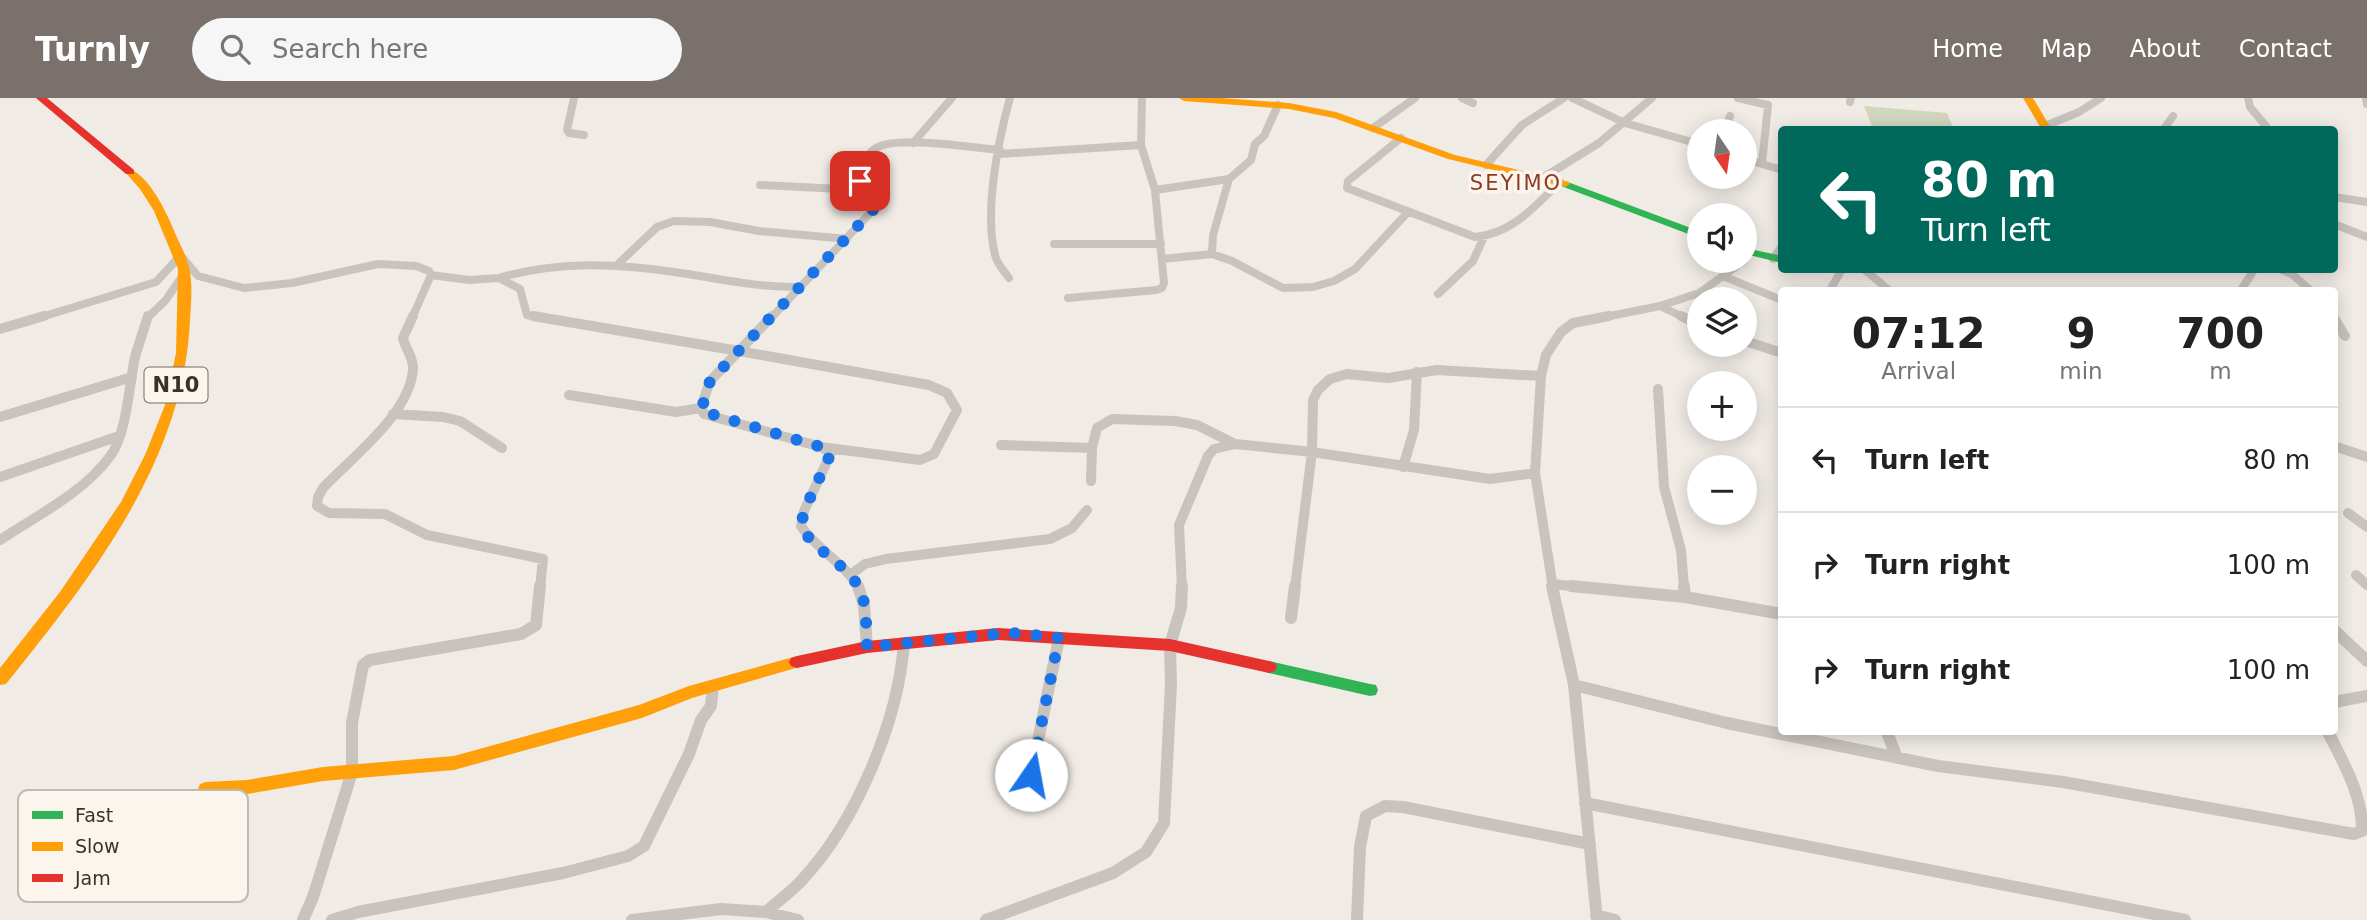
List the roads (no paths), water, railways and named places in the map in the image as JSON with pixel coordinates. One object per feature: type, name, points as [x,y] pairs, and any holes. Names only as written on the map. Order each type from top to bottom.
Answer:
[{"type":"main road","name":"N10","points":[[0,679],[75,586],[122,514],[146,468],[170,408],[181,362],[186,312],[183,275],[168,222],[144,184],[41,98]]},
{"type":"main road","points":[[1184,98],[1278,105],[1324,112],[1452,157],[1545,177],[1687,230]]},
{"type":"main road","points":[[2028,98],[2045,126]]},
{"type":"main road","points":[[1757,256],[1778,255]]},
{"type":"main road","points":[[206,789],[247,787],[300,777],[476,758],[642,711],[741,675],[867,647],[1018,633],[1170,645],[1370,690]]},
{"type":"street","points":[[574,98],[567,130],[569,133],[584,135]]},
{"type":"street","points":[[913,143],[952,98]]},
{"type":"street","points":[[1009,278],[995,257],[992,232],[1000,152],[1010,98]]},
{"type":"street","points":[[1068,298],[1162,288],[1164,283],[1155,190],[1141,145],[1142,98]]},
{"type":"street","points":[[1373,128],[1415,98]]},
{"type":"street","points":[[1462,98],[1473,103]]},
{"type":"street","points":[[1486,166],[1522,125],[1564,98]]},
{"type":"street","points":[[1572,98],[1625,123],[1687,141]]},
{"type":"street","points":[[1545,177],[1625,123],[1652,98]]},
{"type":"street","points":[[1738,98],[1767,102],[1762,164]]},
{"type":"street","points":[[2050,126],[2079,113],[2101,98]]},
{"type":"street","points":[[2248,98],[2250,107],[2266,126]]},
{"type":"street","points":[[2366,98],[2367,104]]},
{"type":"street","points":[[1155,190],[1229,179],[1251,160],[1255,144],[1264,136],[1278,105]]},
{"type":"street","points":[[2166,126],[2173,116]]},
{"type":"street","points":[[1401,138],[1347,184],[1351,191],[1475,237],[1484,237],[1507,228],[1560,182]]},
{"type":"street","points":[[860,184],[863,170],[876,148],[891,143],[1000,152],[1141,145]]},
{"type":"street","points":[[1757,163],[1778,169]]},
{"type":"street","points":[[1212,254],[1213,235],[1229,179]]},
{"type":"street","points":[[499,278],[520,289],[527,315],[588,323],[679,342],[739,351],[941,388],[953,396],[957,410],[934,454],[920,460],[821,447],[704,414],[701,408],[710,381],[739,351],[801,287],[847,239],[873,210],[880,197],[877,192],[860,184],[841,189],[760,185]]},
{"type":"street","points":[[2338,198],[2367,202]]},
{"type":"street","points":[[1162,259],[1212,254],[1232,261],[1283,288],[1313,287],[1334,281],[1354,269],[1408,212]]},
{"type":"street","points":[[616,266],[657,227],[674,222],[710,222],[759,231],[847,239]]},
{"type":"street","points":[[2338,226],[2367,237]]},
{"type":"street","points":[[1438,294],[1483,250],[1484,237]]},
{"type":"street","points":[[1054,244],[1161,244]]},
{"type":"street","points":[[0,329],[156,282],[178,254],[198,276],[236,288],[285,284],[378,264],[416,266],[429,271],[431,275],[468,280],[499,278],[517,271],[616,266],[682,272],[755,287],[801,287]]},
{"type":"street","points":[[1615,920],[1596,918],[1574,685],[1552,584],[1535,473],[1541,376],[1552,344],[1560,332],[1573,323],[1660,306],[1699,293],[1729,273]]},
{"type":"street","points":[[1868,273],[1885,287]]},
{"type":"street","points":[[2290,273],[2307,287]]},
{"type":"street","points":[[0,540],[89,478],[111,455],[119,436],[148,316],[165,301],[183,275]]},
{"type":"street","points":[[303,920],[313,897],[352,772],[352,723],[366,662],[528,632],[536,625],[543,559],[427,535],[385,514],[330,513],[317,506],[317,497],[362,451],[393,414],[406,390],[413,366],[404,347],[406,327],[431,275]]},
{"type":"street","points":[[1725,277],[1778,297]]},
{"type":"street","points":[[1660,306],[1687,318]]},
{"type":"street","points":[[2338,325],[2345,336]]},
{"type":"street","points":[[1757,345],[1778,352]]},
{"type":"street","points":[[1291,618],[1312,452],[1313,400],[1318,390],[1330,379],[1347,374],[1388,378],[1417,372],[1448,370],[1541,376]]},
{"type":"street","points":[[1403,467],[1414,430],[1417,372]]},
{"type":"street","points":[[0,416],[132,377]]},
{"type":"street","points":[[1658,388],[1664,487],[1681,550],[1685,597]]},
{"type":"street","points":[[569,395],[676,412],[701,408]]},
{"type":"street","points":[[393,414],[443,417],[460,421],[502,448]]},
{"type":"street","points":[[1091,481],[1092,448],[1097,428],[1112,419],[1175,421],[1197,425],[1235,444]]},
{"type":"street","points":[[0,477],[119,436]]},
{"type":"street","points":[[986,920],[1113,873],[1146,852],[1164,823],[1171,684],[1170,645],[1181,608],[1183,576],[1180,525],[1208,456],[1221,446],[1235,444],[1312,452],[1490,479],[1535,473]]},
{"type":"street","points":[[1000,445],[1092,448]]},
{"type":"street","points":[[821,447],[831,453],[804,511],[801,526],[820,550],[850,575],[863,599],[867,647]]},
{"type":"street","points":[[2338,447],[2367,457]]},
{"type":"street","points":[[850,575],[865,564],[886,559],[1050,539],[1072,528],[1087,510]]},
{"type":"street","points":[[2348,513],[2367,527]]},
{"type":"street","points":[[2356,575],[2367,585]]},
{"type":"street","points":[[1552,584],[1685,597],[1778,613]]},
{"type":"street","points":[[2338,634],[2367,661]]},
{"type":"street","points":[[1031,775],[1059,638]]},
{"type":"street","points":[[766,912],[805,878],[853,806],[872,765],[899,688],[904,643]]},
{"type":"street","points":[[1574,685],[1778,734]]},
{"type":"street","points":[[332,920],[358,912],[563,873],[628,856],[644,846],[656,825],[689,754],[701,720],[711,706],[713,686]]},
{"type":"street","points":[[2338,701],[2367,696]]},
{"type":"street","points":[[1784,735],[1897,758],[2063,782],[2354,834],[2362,831],[2365,825],[2364,808],[2329,735]]},
{"type":"street","points":[[1888,735],[1897,758]]},
{"type":"street","points":[[1585,803],[2185,920]]},
{"type":"street","points":[[1357,920],[1360,848],[1366,816],[1385,806],[1450,815],[1590,844]]},
{"type":"street","points":[[632,920],[721,909],[766,912],[798,920]]},
{"type":"district","name":"SEYIMO","points":[[1516,183]]}]
